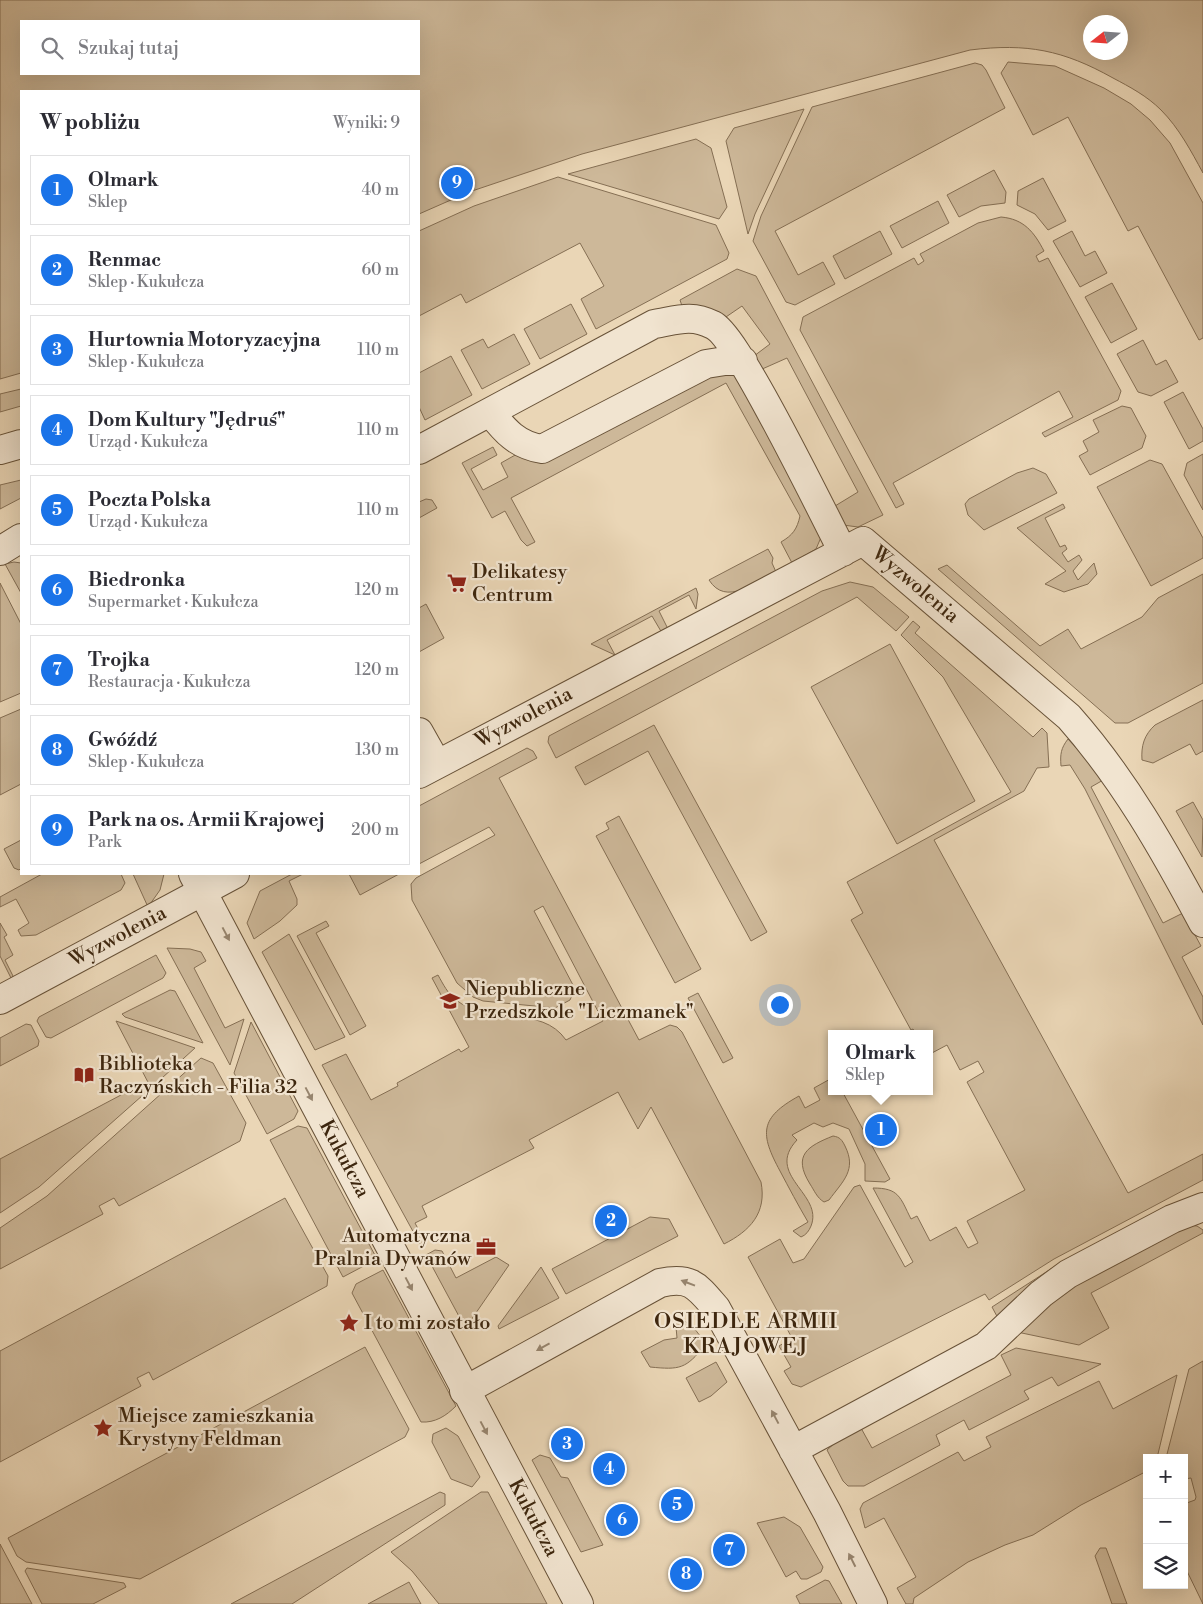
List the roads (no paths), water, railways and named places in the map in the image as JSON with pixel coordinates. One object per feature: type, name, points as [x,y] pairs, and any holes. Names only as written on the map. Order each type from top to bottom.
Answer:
[{"type":"street","points":[[420,449],[654,324],[692,317],[716,326],[743,361],[844,552]]},
{"type":"street","points":[[490,412],[509,436],[527,446],[542,449],[706,364],[725,360],[743,361]]},
{"type":"street","points":[[0,450],[20,444]]},
{"type":"street","points":[[0,551],[20,539]]},
{"type":"street","name":"Wyzwolenia","points":[[428,769],[863,541],[1069,717],[1098,750],[1155,834],[1203,922]]},
{"type":"street","points":[[420,736],[428,769]]},
{"type":"street","name":"Wyzwolenia","points":[[0,1000],[198,882],[230,875]]},
{"type":"street","name":"Kukułcza","points":[[198,882],[464,1390],[579,1604]]},
{"type":"street","points":[[793,1450],[986,1346],[1041,1294],[1068,1274],[1172,1219],[1203,1206]]},
{"type":"street","points":[[464,1390],[660,1283],[678,1279],[697,1287],[716,1308],[827,1512],[873,1604]]},
{"type":"place","name":"Park na os. Armii Krajowej","points":[[457,183]]},
{"type":"place","name":"Delikatesy Centrum","points":[[457,583]]},
{"type":"place","name":"Niepubliczne Przedszkole \"Liczmanek\"","points":[[450,1001]]},
{"type":"place","name":"Biblioteka Raczyńskich - Filia 32","points":[[84,1075]]},
{"type":"place","name":"Olmark","points":[[881,1130]]},
{"type":"place","name":"Renmac","points":[[611,1221]]},
{"type":"place","name":"Automatyczna Pralnia Dywanów","points":[[486,1247]]},
{"type":"place","name":"I to mi zostało","points":[[349,1323]]},
{"type":"place","name":"Miejsce zamieszkania Krystyny Feldman","points":[[103,1428]]},
{"type":"place","name":"Hurtownia Motoryzacyjna","points":[[567,1444]]},
{"type":"place","name":"Dom Kultury \"Jędruś\"","points":[[609,1469]]},
{"type":"place","name":"Poczta Polska","points":[[677,1505]]},
{"type":"place","name":"Biedronka","points":[[622,1520]]},
{"type":"place","name":"Trojka","points":[[729,1550]]},
{"type":"place","name":"Gwóźdź","points":[[686,1574]]},
{"type":"district","name":"OSIEDLE ARMII KRAJOWEJ","points":[[746,1334]]}]
